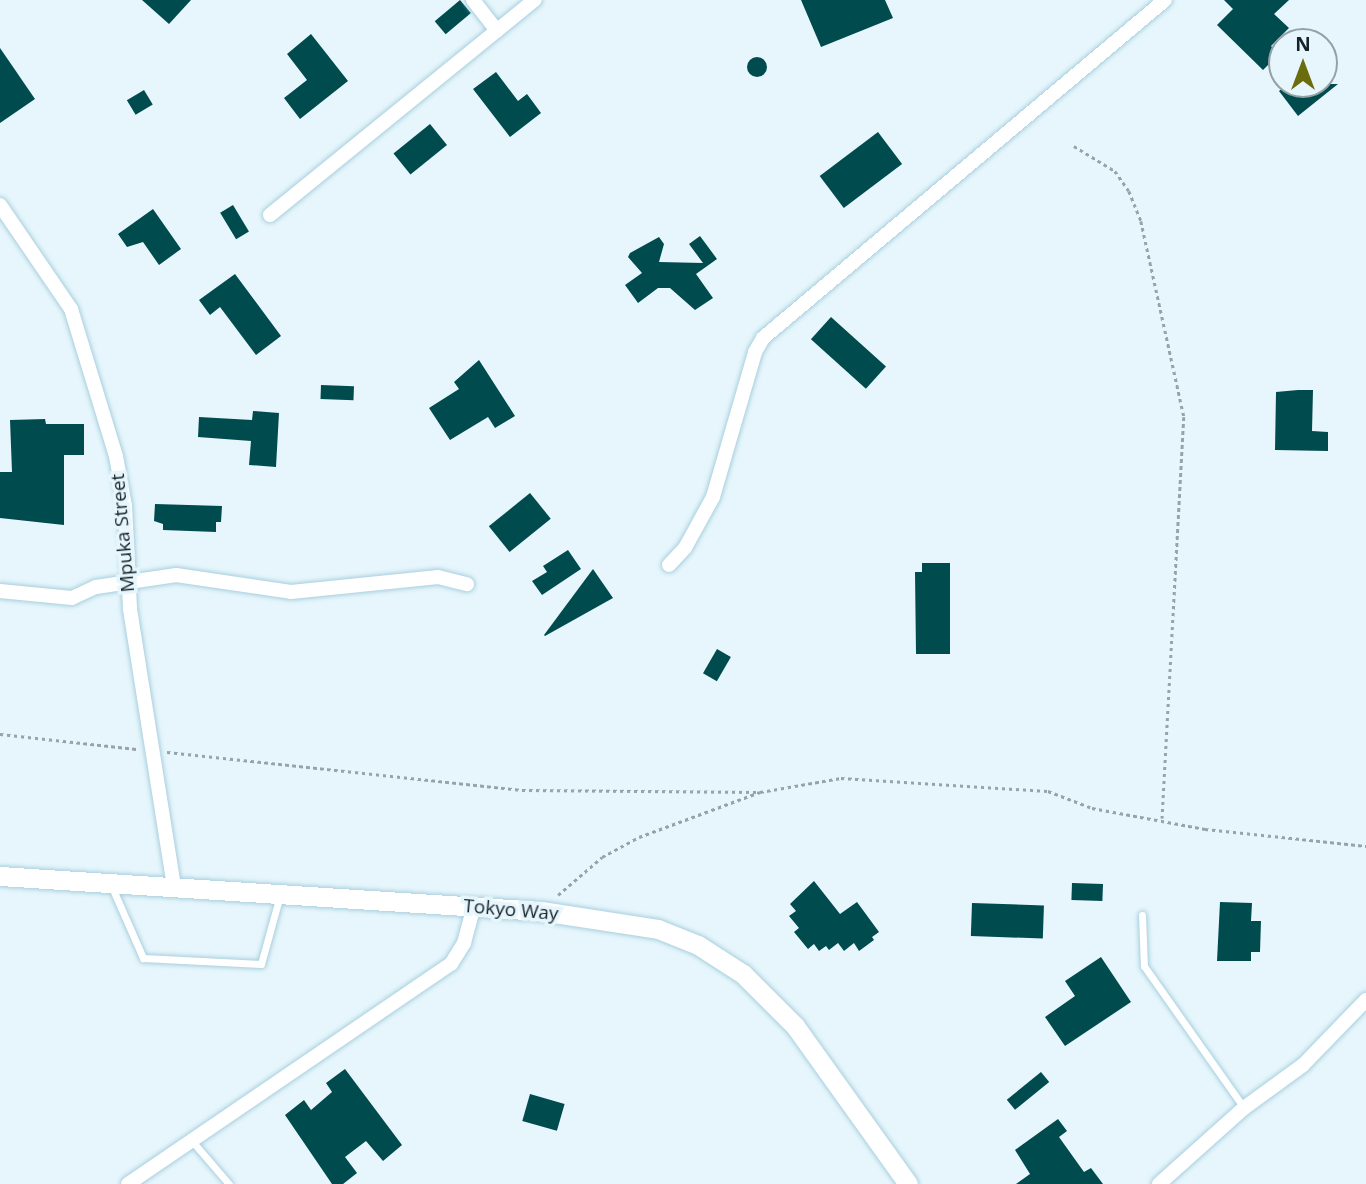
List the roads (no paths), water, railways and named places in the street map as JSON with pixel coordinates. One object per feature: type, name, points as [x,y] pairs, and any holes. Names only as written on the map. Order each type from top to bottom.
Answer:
[{"type":"street","points":[[473,0],[497,31]]},
{"type":"street","points":[[270,215],[535,0]]},
{"type":"street","points":[[669,565],[685,548],[713,497],[752,361],[763,338],[1164,0]]},
{"type":"street","name":"Mpuka Street","points":[[0,205],[71,309],[116,456],[125,506],[128,583],[174,887]]},
{"type":"street","points":[[0,591],[72,598],[96,587],[193,576],[291,592],[438,577],[467,584]]},
{"type":"street","name":"Tokyo Way","points":[[0,876],[541,911],[659,929],[698,945],[743,974],[795,1026],[908,1184]]},
{"type":"street","points":[[128,1184],[451,964],[464,943],[474,906]]},
{"type":"street","points":[[1159,1184],[1244,1108],[1303,1065],[1366,1000]]},
{"type":"lane","points":[[111,885],[143,958],[261,964],[280,894]]},
{"type":"lane","points":[[1142,915],[1144,966],[1244,1108]]},
{"type":"lane","points":[[192,1141],[229,1184]]}]
